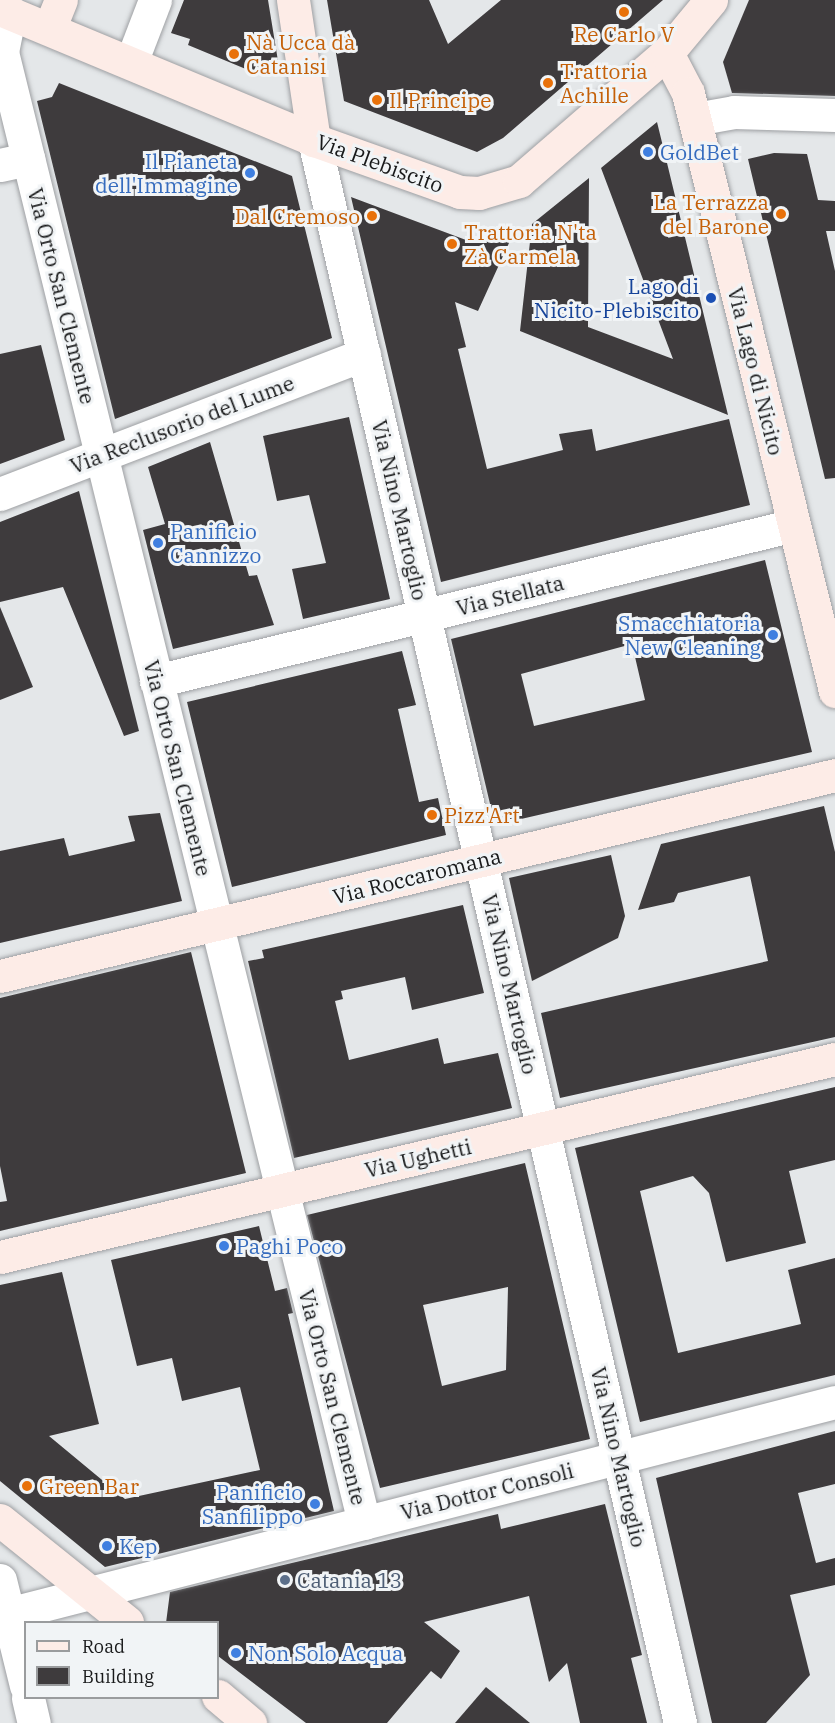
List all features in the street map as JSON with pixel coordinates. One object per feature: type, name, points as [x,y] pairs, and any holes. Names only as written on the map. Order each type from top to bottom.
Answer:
[{"type":"street","points":[[132,60],[155,0]]},
{"type":"street","points":[[293,0],[314,140]]},
{"type":"street","name":"Via Plebiscito","points":[[5,11],[56,14],[132,60],[314,140],[460,192],[503,188],[519,181],[667,53],[711,0]]},
{"type":"street","name":"Via Orto San Clemente","points":[[5,11],[2,52],[14,162],[101,455],[363,1523]]},
{"type":"street","name":"Via Lago di Nicito","points":[[667,53],[688,93],[695,119],[835,691]]},
{"type":"street","points":[[695,119],[734,112],[835,115]]},
{"type":"street","name":"Via Nino Martoglio","points":[[314,140],[680,1723]]},
{"type":"street","name":"Via Reclusorio del Lume","points":[[0,494],[364,354]]},
{"type":"street","name":"Via Stellata","points":[[156,681],[794,525]]},
{"type":"street","name":"Via Roccaromana","points":[[0,976],[835,775]]},
{"type":"street","name":"Via Ughetti","points":[[0,1257],[835,1059]]},
{"type":"street","name":"Via Dottor Consoli","points":[[4,1615],[835,1402]]},
{"type":"street","points":[[0,1520],[125,1621]]},
{"type":"street","points":[[0,1580],[4,1615],[24,1680]]},
{"type":"street","points":[[219,1697],[250,1723]]},
{"type":"street","points":[[28,1699],[34,1723]]},
{"type":"building","points":[[184,0],[268,0],[278,61],[260,75],[188,45],[190,39],[171,33]]},
{"type":"building","points":[[327,0],[429,0],[448,44],[501,0],[663,0],[503,138],[477,152],[344,101]]},
{"type":"building","points":[[749,0],[835,0],[835,96],[732,93],[723,62]]},
{"type":"building","points":[[59,83],[292,176],[332,338],[115,419],[37,101],[52,97]]},
{"type":"building","points":[[657,122],[728,415],[520,331],[532,224],[589,178],[588,327],[673,359],[601,168]]},
{"type":"building","points":[[774,153],[807,154],[818,200],[835,201],[835,231],[826,231],[835,271],[835,478],[825,479],[748,159]]},
{"type":"building","points":[[351,197],[474,243],[514,232],[478,311],[455,302],[466,347],[458,349],[487,469],[563,450],[559,434],[592,429],[596,451],[729,419],[750,505],[441,582]]},
{"type":"building","points":[[41,345],[65,440],[0,464],[0,354]]},
{"type":"building","points":[[349,417],[390,599],[303,619],[292,569],[326,563],[309,495],[277,501],[263,436]]},
{"type":"building","points":[[210,442],[249,576],[257,575],[274,625],[173,649],[143,530],[165,524],[148,467]]},
{"type":"building","points":[[79,491],[139,731],[124,736],[63,587],[0,602],[0,522]]},
{"type":"building","points":[[765,560],[812,752],[495,825],[451,639]],"holes":[[[632,644],[645,700],[534,726],[521,674]]]},
{"type":"building","points":[[0,607],[33,687],[0,700]]},
{"type":"building","points":[[402,651],[416,705],[398,709],[419,802],[438,798],[446,835],[232,887],[187,702]]},
{"type":"building","points":[[824,806],[835,852],[835,1037],[560,1098],[541,1013],[768,961],[750,876],[678,893],[674,902],[638,910],[661,844]]},
{"type":"building","points":[[160,813],[182,901],[0,943],[0,851],[64,838],[69,856],[135,841],[128,816]]},
{"type":"building","points":[[611,855],[625,916],[618,938],[532,981],[509,878]]},
{"type":"building","points":[[463,905],[484,993],[412,1010],[405,977],[341,991],[343,999],[335,1001],[349,1060],[438,1038],[444,1064],[498,1053],[512,1108],[294,1158],[248,961],[264,958],[262,950]]},
{"type":"building","points":[[191,952],[246,1173],[0,1231],[0,1202],[7,1201],[0,1166],[0,998]]},
{"type":"building","points":[[835,1087],[835,1160],[789,1171],[806,1243],[726,1262],[709,1193],[693,1176],[640,1191],[678,1353],[801,1324],[788,1270],[835,1258],[835,1375],[640,1422],[575,1148]]},
{"type":"building","points":[[525,1163],[590,1439],[380,1488],[307,1215]],"holes":[[[508,1287],[506,1370],[442,1386],[423,1305]]]},
{"type":"building","points":[[259,1226],[275,1291],[287,1288],[293,1313],[288,1314],[334,1511],[105,1567],[0,1481],[0,1285],[62,1272],[99,1424],[49,1436],[125,1499],[260,1470],[240,1387],[182,1401],[172,1358],[137,1366],[111,1260]]},
{"type":"building","points":[[835,1431],[835,1484],[798,1493],[816,1563],[835,1558],[835,1585],[790,1595],[810,1675],[766,1723],[712,1723],[656,1478]]},
{"type":"building","points":[[605,1504],[642,1655],[631,1658],[647,1723],[580,1723],[567,1663],[549,1682],[529,1596],[424,1622],[460,1651],[441,1679],[431,1671],[387,1723],[306,1723],[219,1657],[219,1621],[166,1621],[170,1592],[498,1514],[501,1529]]},
{"type":"building","points":[[486,1687],[530,1723],[455,1723]]},
{"type":"place","name":"Re Carlo V","points":[[624,12]]},
{"type":"place","name":"Nà Ucca dà Catanisi","points":[[234,54]]},
{"type":"place","name":"Trattoria Achille","points":[[548,83]]},
{"type":"place","name":"Il Principe","points":[[377,100]]},
{"type":"place","name":"GoldBet","points":[[648,152]]},
{"type":"place","name":"Il Pianeta dell'Immagine","points":[[250,173]]},
{"type":"place","name":"La Terrazza del Barone","points":[[781,214]]},
{"type":"place","name":"Dal Cremoso","points":[[372,216]]},
{"type":"place","name":"Trattoria N'ta Zà Carmela","points":[[452,244]]},
{"type":"place","name":"Lago di Nicito-Plebiscito","points":[[711,298]]},
{"type":"place","name":"Panificio Cannizzo","points":[[158,543]]},
{"type":"place","name":"Smacchiatoria New Cleaning","points":[[773,635]]},
{"type":"place","name":"Pizz'Art","points":[[432,815]]},
{"type":"place","name":"Paghi Poco","points":[[224,1246]]},
{"type":"place","name":"Green Bar","points":[[27,1486]]},
{"type":"place","name":"Panificio Sanfilippo","points":[[315,1504]]},
{"type":"place","name":"Kep","points":[[107,1546]]},
{"type":"place","name":"Catania 13","points":[[285,1580]]},
{"type":"place","name":"Non Solo Acqua","points":[[236,1653]]}]
